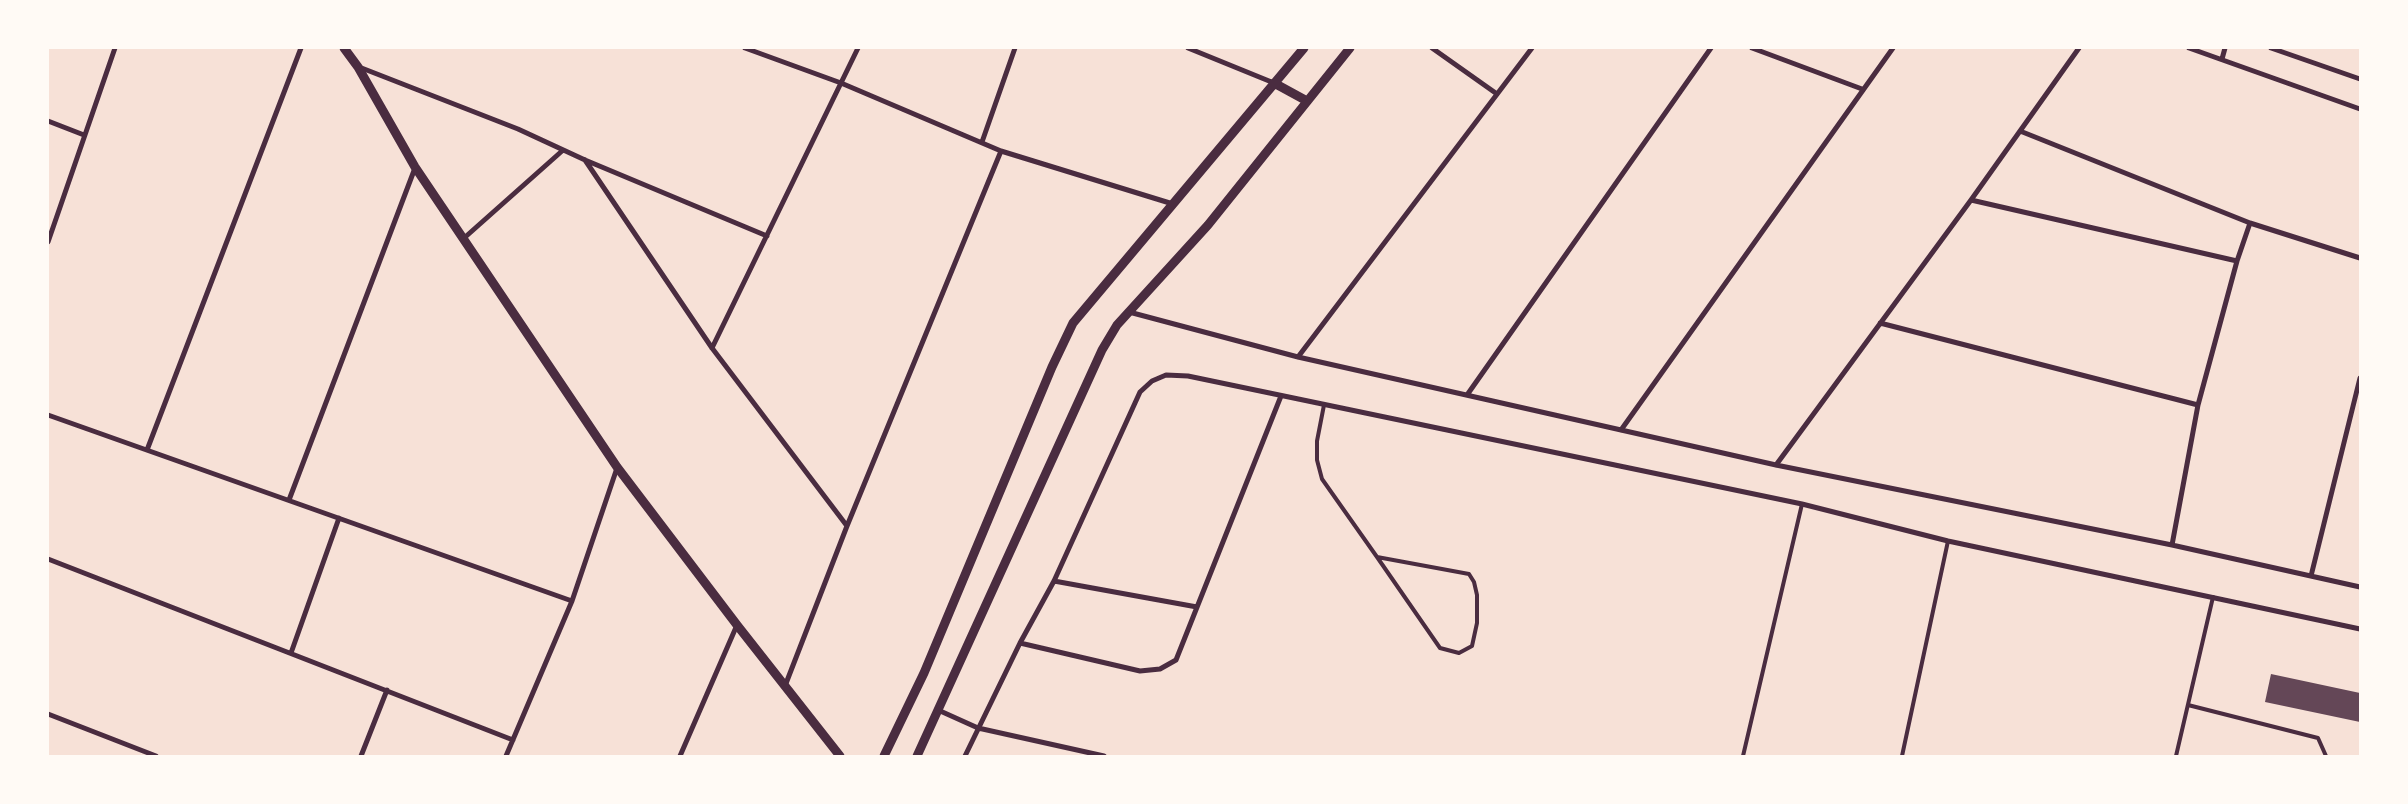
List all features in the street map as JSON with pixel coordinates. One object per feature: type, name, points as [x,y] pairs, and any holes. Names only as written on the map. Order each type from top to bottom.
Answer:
[{"type":"street","points":[[48,242],[115,48]]},
{"type":"street","points":[[147,450],[301,48]]},
{"type":"street","points":[[344,48],[358,67],[415,168],[617,467],[784,686],[840,756]]},
{"type":"street","points":[[746,48],[841,83],[1001,151],[1173,205]]},
{"type":"street","points":[[712,348],[858,48]]},
{"type":"street","points":[[982,142],[1015,48]]},
{"type":"street","points":[[1188,48],[1274,83],[1307,101]]},
{"type":"street","points":[[884,756],[924,673],[1052,367],[1073,323],[1304,48]]},
{"type":"street","points":[[917,756],[1102,350],[1129,312],[1208,225],[1350,48]]},
{"type":"street","points":[[1432,48],[1497,94]]},
{"type":"street","points":[[1298,357],[1532,48]]},
{"type":"street","points":[[1466,395],[1711,48]]},
{"type":"street","points":[[1752,48],[1862,89]]},
{"type":"street","points":[[1621,430],[1893,48]]},
{"type":"street","points":[[1776,465],[1971,200],[2079,48]]},
{"type":"street","points":[[2189,48],[2360,109]]},
{"type":"street","points":[[2222,59],[2225,48]]},
{"type":"street","points":[[2271,48],[2360,79]]},
{"type":"street","points":[[358,67],[518,129],[562,151],[767,236]]},
{"type":"street","points":[[48,121],[84,135]]},
{"type":"street","points":[[2020,131],[2250,223],[2360,258]]},
{"type":"street","points":[[463,239],[562,151]]},
{"type":"street","points":[[784,686],[847,526],[1001,151]]},
{"type":"street","points":[[585,160],[712,348],[847,526]]},
{"type":"street","points":[[289,500],[415,168]]},
{"type":"street","points":[[1971,200],[2238,261]]},
{"type":"street","points":[[2172,545],[2198,405],[2250,223]]},
{"type":"street","points":[[1129,312],[1298,357],[1776,465],[2172,545],[2360,587]]},
{"type":"street","points":[[1880,323],[2198,405]]},
{"type":"street","points":[[965,756],[1020,643],[1054,581],[1140,392],[1152,380],[1166,375],[1188,376],[1802,504],[1948,541],[2360,629]]},
{"type":"street","points":[[2310,576],[2360,378]]},
{"type":"street","points":[[1020,643],[1140,671],[1160,669],[1176,660],[1281,396]]},
{"type":"street","points":[[48,415],[572,601]]},
{"type":"street","points":[[506,756],[572,601],[617,467]]},
{"type":"street","points":[[291,653],[339,518]]},
{"type":"street","points":[[48,559],[513,740]]},
{"type":"street","points":[[1054,581],[1197,607]]},
{"type":"street","points":[[680,756],[737,625]]},
{"type":"street","points":[[361,756],[387,690]]},
{"type":"street","points":[[938,710],[978,728],[1104,756]]},
{"type":"street","points":[[48,714],[156,756]]},
{"type":"lane","points":[[1324,405],[1317,460],[1322,479],[1440,648],[1459,653],[1472,646],[1477,623],[1477,595],[1474,582],[1469,574],[1377,557]]},
{"type":"lane","points":[[1743,756],[1802,504]]},
{"type":"lane","points":[[1902,756],[1948,541]]},
{"type":"lane","points":[[2176,756],[2213,597]]},
{"type":"lane","points":[[2188,705],[2318,738],[2326,756]]},
{"type":"building","points":[[2271,674],[2360,693],[2360,722],[2265,702]]}]
